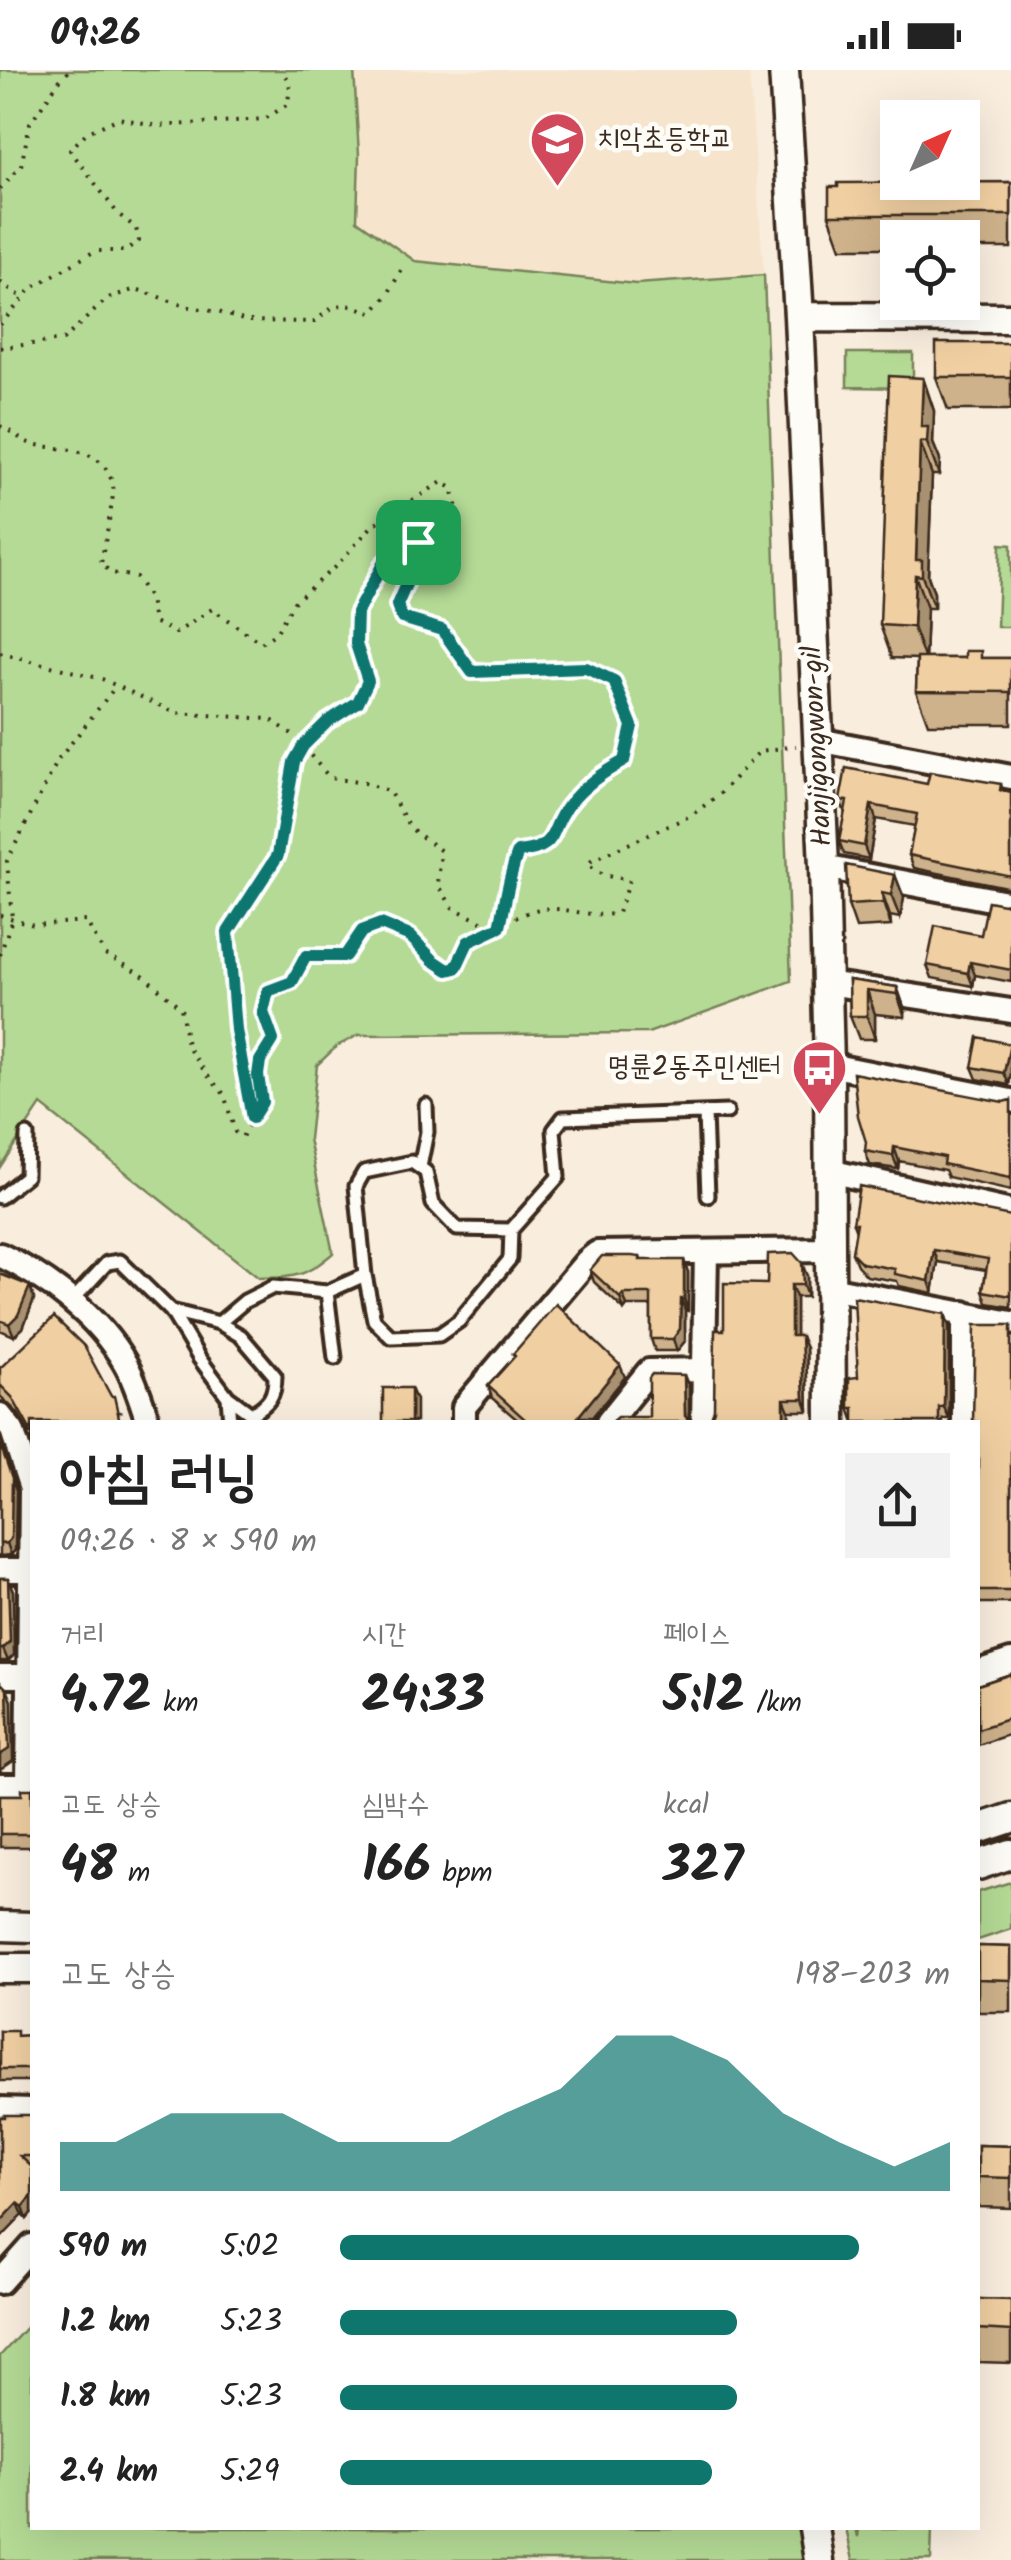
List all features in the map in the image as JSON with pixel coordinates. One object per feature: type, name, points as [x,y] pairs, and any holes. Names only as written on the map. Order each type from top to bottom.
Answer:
[{"type":"street","name":"Hanjigongwon-gil","points":[[784,70],[799,317],[810,742],[824,867],[830,1420]]},
{"type":"street","points":[[799,317],[1011,318]]},
{"type":"street","points":[[810,742],[1011,776]]},
{"type":"street","points":[[824,867],[1011,903]]},
{"type":"street","points":[[827,984],[1011,1010]]},
{"type":"street","points":[[829,1065],[1011,1101]]},
{"type":"street","points":[[829,1171],[1011,1212]]},
{"type":"street","points":[[464,1420],[464,1406],[597,1253],[830,1250]]},
{"type":"street","points":[[703,1420],[706,1252]]},
{"type":"street","points":[[0,1255],[28,1268],[64,1308],[98,1325],[126,1364],[147,1420]]},
{"type":"street","points":[[830,1288],[1011,1323]]},
{"type":"street","points":[[964,1313],[964,1420]]},
{"type":"street","points":[[610,1420],[649,1370],[704,1370]]},
{"type":"street","points":[[0,1415],[12,1430],[30,1485]]},
{"type":"street","points":[[0,1570],[30,1570]]},
{"type":"street","points":[[0,1786],[30,1786],[30,1605]]},
{"type":"street","points":[[980,1671],[1011,1662]]},
{"type":"street","points":[[0,1676],[28,1676]]},
{"type":"street","points":[[980,1828],[1011,1818]]},
{"type":"street","points":[[980,1864],[1011,1854]]},
{"type":"street","points":[[0,1926],[30,1927]]},
{"type":"street","points":[[0,1968],[30,1968]]},
{"type":"street","points":[[0,2109],[30,2110]]},
{"type":"street","points":[[0,2282],[30,2248]]},
{"type":"street","points":[[814,2530],[819,2560]]},
{"type":"lane","points":[[420,1167],[427,1132],[426,1105]]},
{"type":"lane","points":[[511,1230],[456,1229],[434,1204],[426,1172],[412,1162],[364,1172],[356,1186],[365,1276],[374,1320],[391,1337],[439,1336],[459,1322],[510,1259],[511,1230],[558,1177],[554,1130],[563,1118],[727,1112]]},
{"type":"lane","points":[[704,1114],[708,1196]]},
{"type":"lane","points":[[0,1197],[26,1176],[27,1136]]},
{"type":"lane","points":[[64,1308],[107,1263],[120,1262],[171,1311],[228,1397],[251,1414],[265,1406],[275,1393],[275,1376],[241,1336],[220,1322],[171,1311]]},
{"type":"lane","points":[[220,1322],[273,1287],[327,1292],[365,1276]]},
{"type":"lane","points":[[327,1292],[335,1358]]},
{"type":"lane","points":[[228,1397],[230,1420]]},
{"type":"path","points":[[0,189],[21,166],[30,123],[70,70]]},
{"type":"path","points":[[0,325],[32,288],[95,251],[124,251],[139,241],[136,228],[118,214],[70,150],[86,134],[119,118],[158,126],[265,119],[288,104],[290,83],[280,70]]},
{"type":"path","points":[[0,348],[63,340],[108,298],[136,288],[184,306],[246,322],[315,322],[330,307],[346,303],[372,312],[387,296],[404,265]]},
{"type":"path","points":[[0,282],[24,298]]},
{"type":"path","points":[[0,426],[28,442],[89,455],[106,470],[114,488],[101,564],[112,573],[136,577],[150,599],[154,622],[176,634],[212,610],[261,643],[276,634],[294,602],[336,566],[374,524],[442,482],[452,488],[458,513],[444,544],[410,575],[397,605],[402,618],[442,630],[472,672],[586,668],[614,681],[632,726],[624,761],[596,777],[565,809],[553,838],[537,850],[518,852],[498,928]]},
{"type":"path","points":[[252,1118],[236,1030],[228,932],[278,855],[294,762],[303,746],[327,722],[358,702],[368,681],[356,644],[357,612],[384,562],[418,542],[444,544]]},
{"type":"path","points":[[0,653],[102,679],[176,713],[270,719],[292,734],[330,778],[389,791],[410,828],[441,851],[438,884],[452,906],[498,928]]},
{"type":"path","points":[[0,955],[12,919],[7,861],[58,760],[116,686]]},
{"type":"path","points":[[0,915],[34,925],[86,921],[104,954],[143,975],[181,1008],[187,1046],[224,1094],[235,1132],[242,1136],[262,1102],[260,1061],[273,1040],[263,1012],[268,991],[292,982],[306,956],[345,956],[362,931],[381,924],[410,936],[448,970],[456,968],[468,942],[539,909],[600,917],[618,914],[629,880],[602,875],[588,864],[692,815],[721,793],[760,751],[810,742]]},
{"type":"shaded area","name":"치악초등학교","points":[[354,70],[749,70],[764,275],[636,284],[415,261],[357,220],[359,155]]},
{"type":"green space","points":[[0,70],[354,70],[359,155],[357,220],[415,261],[636,284],[764,275],[791,981],[648,1033],[359,1035],[337,1046],[317,1065],[309,1139],[333,1253],[299,1274],[259,1278],[41,1105],[0,1167]]},
{"type":"green space","points":[[847,353],[913,353],[913,388],[847,387]]},
{"type":"green space","points":[[1000,544],[1011,545],[1011,627],[997,627]]},
{"type":"green space","points":[[1011,1882],[1011,1929],[980,1939],[980,1891]]},
{"type":"green space","points":[[30,2323],[30,2530],[799,2530],[809,2560],[0,2560],[0,2356]]},
{"type":"green space","points":[[846,2530],[856,2530],[858,2537],[859,2530],[932,2530],[931,2560],[853,2560]]},
{"type":"building","points":[[980,182],[1011,182],[1011,215],[829,215],[829,187],[838,187],[838,183],[880,183],[880,200],[980,200]]},
{"type":"building","points":[[936,343],[1011,343],[1011,377],[936,377]]},
{"type":"building","points":[[889,376],[923,378],[921,427],[928,427],[927,442],[920,442],[916,560],[922,560],[922,576],[915,575],[913,627],[880,625]]},
{"type":"building","points":[[965,651],[981,651],[981,658],[1011,658],[1011,692],[916,691],[917,658],[965,658]]},
{"type":"building","points":[[846,768],[927,784],[930,772],[1001,784],[1000,790],[1011,793],[1011,876],[909,855],[917,814],[871,805],[864,846],[839,841],[847,801],[840,800]]},
{"type":"building","points":[[846,865],[895,875],[891,895],[882,893],[883,903],[848,905]]},
{"type":"building","points":[[988,901],[1011,902],[1011,970],[970,962],[968,973],[927,965],[935,926],[981,935]]},
{"type":"building","points":[[849,980],[897,987],[897,994],[867,990],[867,1016],[850,1016]]},
{"type":"building","points":[[978,1037],[1010,1044],[1004,1073],[972,1067]]},
{"type":"building","points":[[853,1073],[1003,1102],[1011,1100],[1010,1178],[943,1164],[944,1157],[894,1147],[893,1156],[865,1151]]},
{"type":"building","points":[[859,1186],[1011,1216],[1011,1296],[983,1291],[988,1259],[934,1250],[929,1281],[862,1263],[852,1253]]},
{"type":"building","points":[[793,1253],[802,1263],[803,1285],[791,1285],[791,1336],[801,1336],[804,1399],[784,1399],[784,1420],[708,1420],[714,1410],[715,1330],[724,1330],[724,1283],[767,1284],[768,1254]]},
{"type":"building","points":[[602,1256],[684,1260],[680,1329],[673,1339],[651,1339],[651,1294],[623,1294],[620,1298],[590,1270]]},
{"type":"building","points":[[0,1274],[30,1286],[18,1315],[9,1324],[0,1320]]},
{"type":"building","points":[[854,1297],[945,1314],[944,1407],[939,1407],[939,1420],[854,1420],[854,1408],[849,1408],[849,1378],[858,1377]]},
{"type":"building","points":[[556,1304],[620,1365],[578,1417],[594,1420],[526,1420],[488,1386]]},
{"type":"building","points":[[54,1317],[84,1346],[114,1396],[120,1420],[30,1420],[30,1429],[12,1397],[0,1385],[0,1368]]},
{"type":"building","points":[[975,1325],[1011,1325],[1011,1591],[980,1591],[980,1420],[973,1420]]},
{"type":"building","points":[[652,1374],[684,1375],[685,1416],[689,1420],[613,1420],[649,1417]]},
{"type":"building","points":[[383,1388],[411,1388],[411,1420],[383,1420]]},
{"type":"building","points":[[0,1444],[12,1478],[11,1538],[0,1544]]},
{"type":"building","points":[[0,1578],[8,1578],[10,1642],[3,1649],[0,1649]]},
{"type":"building","points":[[1011,1674],[1011,1718],[980,1728],[980,1684]]},
{"type":"building","points":[[0,1682],[7,1689],[9,1749],[0,1755]]},
{"type":"building","points":[[22,1789],[30,1789],[30,1834],[0,1834],[0,1795],[22,1795]]},
{"type":"building","points":[[980,1946],[1011,1947],[1011,1980],[980,1979]]},
{"type":"building","points":[[0,2031],[30,2035],[30,2069],[0,2069]]},
{"type":"building","points":[[30,2115],[30,2156],[20,2156],[30,2165],[30,2198],[23,2207],[18,2203],[0,2222],[0,2117]]},
{"type":"building","points":[[980,2145],[1011,2146],[1011,2178],[980,2177]]},
{"type":"building","points":[[980,2299],[1011,2300],[1011,2331],[980,2329]]},
{"type":"place","name":"치악초등학교","points":[[558,188]]},
{"type":"place","name":"명륜2동주민센터","points":[[820,1116]]},
{"type":"route","points":[[418,542],[444,544],[410,575],[397,605],[402,618],[442,630],[472,672],[586,668],[614,681],[632,726],[624,761],[596,777],[565,809],[553,838],[537,850],[518,852],[508,880],[500,927],[468,942],[456,968],[448,970],[410,936],[381,924],[362,931],[345,956],[306,956],[292,982],[268,991],[263,1012],[273,1040],[260,1061],[262,1102],[252,1118],[236,1030],[228,932],[278,855],[294,762],[303,746],[327,722],[358,702],[368,681],[356,644],[357,612],[384,562],[418,542]]}]
